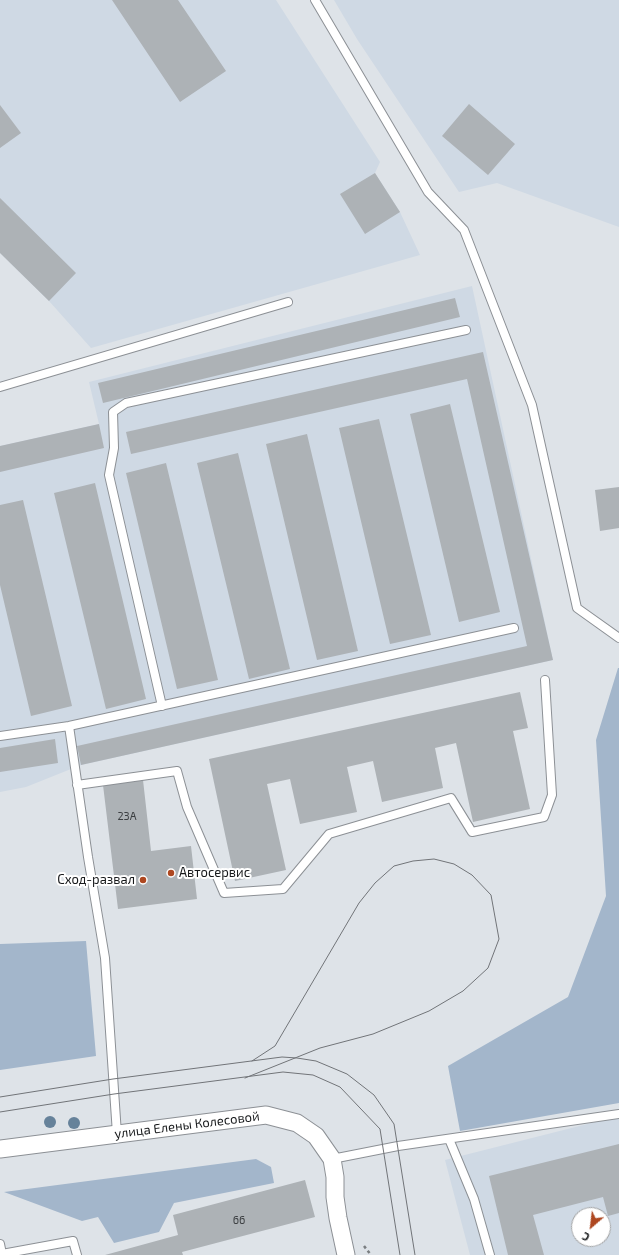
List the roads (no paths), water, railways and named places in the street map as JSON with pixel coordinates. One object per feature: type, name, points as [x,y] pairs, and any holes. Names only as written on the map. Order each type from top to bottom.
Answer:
[{"type":"street","name":"улица Елены Колесовой","points":[[0,1149],[266,1115],[297,1123],[316,1136],[332,1159],[338,1218],[346,1255]]},
{"type":"lane","points":[[315,0],[428,192],[464,230],[532,405],[577,608],[619,638]]},
{"type":"lane","points":[[0,387],[288,302]]},
{"type":"lane","points":[[162,706],[109,475],[114,448],[113,412],[126,403],[466,330]]},
{"type":"lane","points":[[0,736],[69,726],[514,628]]},
{"type":"lane","points":[[78,785],[177,771],[187,807],[224,893],[283,889],[329,834],[451,798],[472,832],[544,817],[552,795],[545,680]]},
{"type":"lane","points":[[69,726],[105,958],[117,1134]]},
{"type":"lane","points":[[332,1159],[398,1146],[619,1114]]},
{"type":"lane","points":[[449,1139],[474,1199],[490,1255]]},
{"type":"lane","points":[[0,1244],[2,1254],[73,1241],[77,1255]]},
{"type":"tram line","points":[[245,1078],[320,1048],[373,1034],[429,1011],[463,991],[488,968],[499,939],[491,895],[472,875],[454,864],[434,859],[413,861],[394,866],[375,883],[359,903],[275,1046],[252,1061]]},
{"type":"tram line","points":[[0,1097],[113,1079],[282,1057],[316,1061],[347,1074],[374,1095],[394,1124],[415,1255]]},
{"type":"tram line","points":[[0,1112],[114,1094],[283,1072],[313,1075],[340,1087],[380,1129],[400,1255]]},
{"type":"place","name":"Автосервис","points":[[171,873]]},
{"type":"place","name":"Сход-развал","points":[[143,880]]}]
